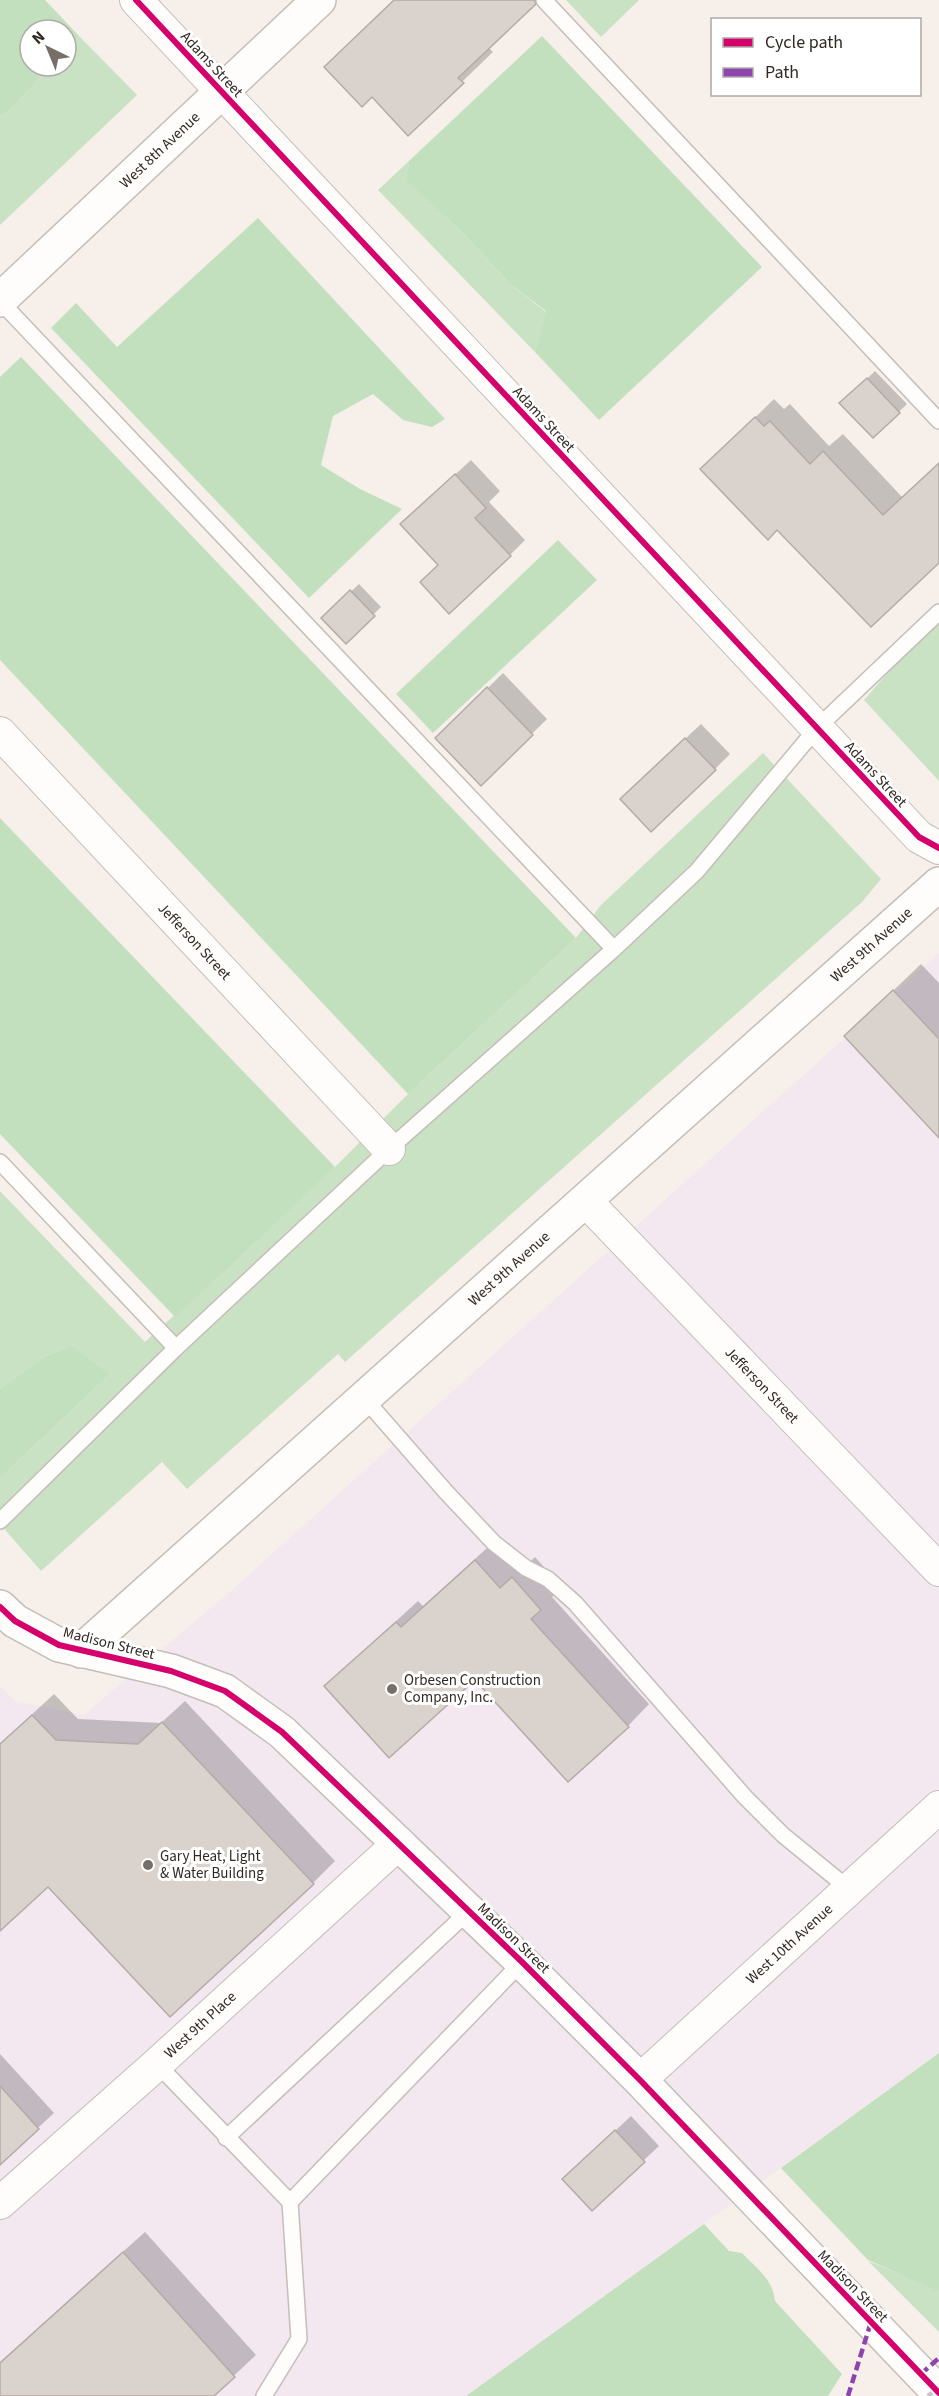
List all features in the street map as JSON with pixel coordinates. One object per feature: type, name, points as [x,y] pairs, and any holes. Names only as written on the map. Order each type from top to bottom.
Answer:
[{"type":"street","name":"Adams Street","points":[[135,0],[919,837],[939,848]]},
{"type":"street","name":"West 8th Avenue","points":[[0,300],[319,0]]},
{"type":"street","name":"Jefferson Street","points":[[0,733],[389,1149]]},
{"type":"street","name":"West 9th Avenue","points":[[81,1651],[939,884]]},
{"type":"street","name":"Jefferson Street","points":[[585,1200],[939,1570]]},
{"type":"street","name":"Madison Street","points":[[8,1618],[59,1645],[171,1671],[225,1691],[282,1732],[522,1962],[640,2080],[939,2394]]},
{"type":"street","name":"West 10th Avenue","points":[[640,2080],[939,1807]]},
{"type":"street","name":"West 9th Place","points":[[0,2203],[157,2064],[399,1843]]},
{"type":"lane","points":[[544,0],[939,421]]},
{"type":"lane","points":[[0,300],[614,949]]},
{"type":"lane","points":[[0,1521],[176,1348],[389,1149],[614,949],[697,871],[817,728],[939,612]]},
{"type":"lane","points":[[0,1162],[176,1348]]},
{"type":"lane","points":[[364,1398],[494,1543],[526,1568],[548,1579],[575,1603],[745,1797],[783,1836],[849,1889]]},
{"type":"lane","points":[[226,2138],[469,1911]]},
{"type":"lane","points":[[290,2202],[522,1962]]},
{"type":"lane","points":[[157,2064],[290,2202],[299,2339],[264,2396]]},
{"type":"shaded area","points":[[939,953],[939,2053],[466,2396],[0,2396],[0,1686],[15,1701],[84,1715],[231,1591]]},
{"type":"green space","points":[[0,0],[45,0],[62,18],[18,18],[18,78],[40,78],[7,113],[0,116]]},
{"type":"green space","points":[[566,0],[639,0],[601,37]]},
{"type":"green space","points":[[542,36],[762,267],[599,420],[535,352],[546,311],[510,284],[461,231],[407,181],[409,161]]},
{"type":"green space","points":[[78,37],[137,95],[0,225],[0,116],[7,113],[40,78],[78,78]]},
{"type":"green space","points":[[409,161],[408,181],[461,231],[510,284],[546,312],[535,352],[378,190]]},
{"type":"green space","points":[[258,218],[445,419],[432,427],[403,420],[373,394],[333,416],[321,465],[360,489],[402,509],[309,598],[51,328],[76,303],[117,347]]},
{"type":"green space","points":[[21,357],[576,938],[408,1094],[0,660],[0,377]]},
{"type":"green space","points":[[558,540],[597,580],[433,733],[396,694]]},
{"type":"green space","points":[[939,624],[939,781],[864,700],[891,669]]},
{"type":"green space","points":[[763,753],[881,879],[862,902],[345,1362],[338,1354],[187,1489],[162,1462],[41,1571],[0,1524],[0,1478],[110,1374],[72,1345],[42,1358],[0,1389],[0,1191],[145,1342],[335,1167],[408,1094],[576,938],[601,905]]},
{"type":"green space","points":[[0,818],[335,1167],[175,1317],[0,1134]]},
{"type":"green space","points":[[72,1345],[110,1374],[0,1478],[0,1389],[42,1358]]},
{"type":"green space","points":[[939,2053],[938,2291],[868,2260],[781,2168]]},
{"type":"green space","points":[[704,2224],[729,2251],[742,2253],[758,2269],[771,2286],[775,2301],[842,2374],[828,2396],[466,2396]]},
{"type":"green space","points":[[868,2261],[939,2290],[939,2332]]},
{"type":"building","points":[[394,0],[534,0],[536,4],[458,78],[464,83],[408,136],[372,97],[362,107],[324,67]]},
{"type":"building","points":[[867,378],[900,413],[873,438],[839,403]]},
{"type":"building","points":[[755,417],[764,426],[770,421],[810,464],[823,451],[883,515],[939,463],[939,563],[871,627],[777,530],[768,540],[700,469]]},
{"type":"building","points":[[455,474],[486,508],[475,518],[511,556],[449,614],[420,582],[438,565],[400,524]]},
{"type":"building","points":[[350,590],[375,616],[346,644],[321,618]]},
{"type":"building","points":[[487,687],[533,735],[481,786],[435,738]]},
{"type":"building","points":[[685,738],[716,770],[651,832],[620,799]]},
{"type":"building","points":[[893,990],[939,1039],[939,1138],[844,1036]]},
{"type":"building","points":[[475,1560],[500,1588],[512,1577],[541,1610],[531,1619],[629,1727],[568,1782],[475,1680],[389,1758],[324,1686],[396,1622],[401,1627]]},
{"type":"building","name":"Gary Heat, Light & Water Building","points":[[32,1715],[56,1740],[138,1744],[162,1722],[314,1884],[170,2017],[48,1887],[0,1931],[0,1744]]},
{"type":"building","points":[[0,2086],[39,2129],[0,2165]]},
{"type":"building","points":[[615,2130],[645,2162],[592,2211],[562,2179]]},
{"type":"building","points":[[123,2252],[235,2377],[214,2396],[0,2396],[0,2363]]},
{"type":"railway","points":[[928,2396],[939,2387]]},
{"type":"marked path","points":[[848,2396],[871,2322]]},
{"type":"marked path","points":[[921,2374],[939,2358]]},
{"type":"cycle path","points":[[136,0],[919,837],[939,848]]},
{"type":"cycle path","points":[[0,1607],[15,1621],[59,1645],[171,1671],[225,1691],[282,1732],[522,1962],[640,2080],[939,2393]]},
{"type":"place","name":"Orbesen Construction Company, Inc.","points":[[392,1689]]},
{"type":"place","name":"Gary Heat, Light & Water Building","points":[[148,1865]]}]
